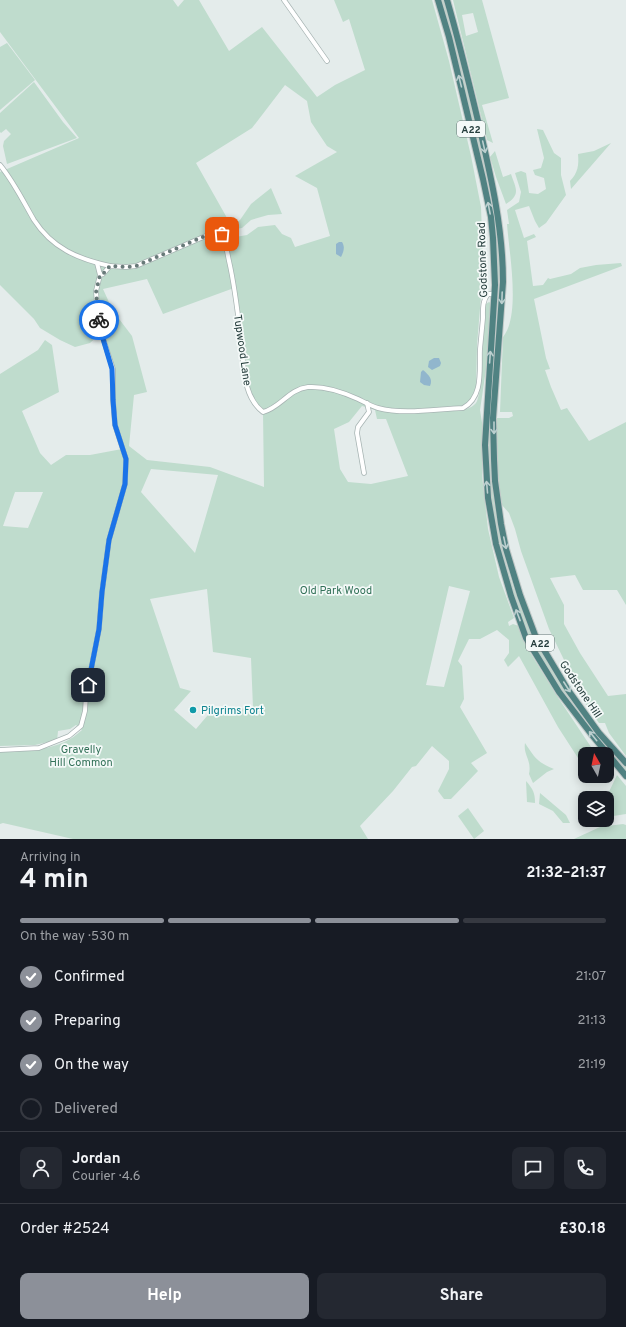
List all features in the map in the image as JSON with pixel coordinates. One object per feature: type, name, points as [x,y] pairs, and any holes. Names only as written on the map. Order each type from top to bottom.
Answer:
[{"type":"highway","name":"Godstone Road","points":[[438,0],[449,37],[491,217],[495,261],[485,445],[488,491],[493,525]]},
{"type":"highway","name":"Godstone Road","points":[[447,0],[492,183],[500,229],[503,259],[503,282],[494,418],[495,481],[498,505]]},
{"type":"highway","name":"Godstone Hill","points":[[498,505],[508,555],[520,595],[535,635],[568,690],[599,733],[626,763]]},
{"type":"highway","name":"Godstone Hill","points":[[493,525],[496,544],[511,596],[526,638],[559,692],[626,776]]},
{"type":"street","points":[[284,0],[327,61]]},
{"type":"street","name":"Tupwood Lane","points":[[0,165],[8,175],[35,221],[48,238],[66,250],[97,263],[110,266],[136,266],[212,233],[218,232],[222,234],[231,271],[248,390],[255,405],[263,412],[269,410],[287,395],[308,387],[342,393],[378,408],[410,411],[463,408],[469,405],[477,392],[480,370],[483,303],[488,294],[494,294]]},
{"type":"street","points":[[0,750],[45,746],[70,736],[81,726],[99,629],[109,540],[125,484],[126,459],[115,425],[112,369],[101,332],[97,305],[96,292],[100,275],[97,263]]},
{"type":"street","points":[[100,275],[103,274],[110,266]]},
{"type":"street","points":[[364,473],[357,434],[358,427],[369,412],[367,403]]},
{"type":"green space","points":[[0,0],[173,0],[178,7],[184,0],[199,0],[229,51],[262,27],[317,97],[335,85],[365,70],[349,19],[343,22],[334,0],[432,0],[449,61],[481,207],[484,291],[481,296],[477,345],[476,390],[469,403],[462,406],[440,407],[444,410],[461,410],[473,406],[477,402],[480,390],[485,307],[489,302],[492,304],[489,349],[480,410],[483,429],[482,475],[488,529],[499,577],[514,618],[508,622],[509,626],[513,624],[519,626],[526,646],[591,747],[578,747],[578,758],[558,727],[519,656],[508,667],[504,660],[509,653],[509,640],[497,630],[480,639],[469,639],[458,661],[462,666],[464,699],[460,707],[487,753],[471,763],[478,771],[451,799],[444,799],[438,791],[449,769],[449,761],[432,746],[416,766],[412,767],[393,791],[360,826],[368,839],[73,839],[3,823],[0,824],[0,752],[32,750],[53,746],[73,737],[82,730],[76,725],[70,729],[58,731],[57,741],[35,745],[0,746],[0,374],[38,350],[45,340],[52,345],[59,392],[22,411],[40,453],[51,465],[66,455],[90,455],[122,449],[115,425],[113,369],[101,333],[90,343],[75,347],[60,340],[40,328],[34,319],[0,285],[0,172],[79,138],[0,32]],"holes":[[[285,85],[307,101],[311,122],[327,146],[337,152],[295,176],[317,188],[330,236],[295,247],[291,238],[282,234],[275,225],[258,227],[247,235],[224,239],[229,230],[242,228],[251,220],[268,215],[282,214],[271,188],[251,204],[240,220],[231,225],[196,163],[252,128]],[[147,279],[163,314],[234,288],[245,374],[255,405],[263,412],[264,487],[210,467],[147,460],[129,446],[134,395],[147,392],[132,336],[113,311],[103,289]],[[362,406],[375,410],[377,419],[386,419],[408,476],[371,484],[348,482],[340,469],[334,429],[349,422]],[[151,469],[218,475],[195,553],[141,492]],[[15,492],[43,492],[28,528],[3,526]],[[449,586],[470,591],[444,687],[426,685]],[[207,589],[213,652],[251,658],[253,708],[213,709],[196,729],[174,710],[191,691],[180,688],[150,599]]]},
{"type":"green space","points":[[441,0],[444,0],[476,126],[491,190],[499,238],[500,293],[490,440],[491,471],[499,532],[515,592],[526,621],[540,649],[569,695],[609,747],[605,747],[600,741],[551,676],[531,640],[520,614],[502,559],[492,502],[488,445],[497,294],[494,221]]},
{"type":"green space","points":[[453,0],[482,0],[509,98],[482,105],[493,143],[487,140]],"holes":[[[473,13],[478,32],[466,36],[462,15]]]},
{"type":"green space","points":[[7,43],[35,80],[0,110],[0,47]]},
{"type":"green space","points":[[34,82],[63,122],[77,138],[7,164],[3,146],[4,141],[11,134],[6,129],[1,133],[0,132],[0,113]]},
{"type":"green space","points":[[537,129],[543,130],[554,153],[561,158],[561,175],[566,195],[546,223],[539,228],[529,206],[515,210],[524,238],[534,234],[536,237],[527,241],[533,286],[543,285],[548,278],[550,279],[571,274],[580,268],[621,263],[622,266],[534,299],[546,358],[550,369],[545,370],[561,410],[567,408],[589,441],[626,422],[626,605],[617,590],[583,590],[575,575],[550,578],[564,605],[564,624],[580,653],[608,696],[626,694],[626,756],[609,733],[605,723],[599,723],[585,703],[549,629],[509,513],[502,505],[498,483],[496,463],[496,418],[509,418],[513,416],[512,412],[500,412],[503,337],[512,314],[513,299],[507,210],[519,202],[521,192],[515,173],[521,171],[526,173],[529,193],[538,194],[546,189],[544,178],[535,175],[533,170],[541,168],[544,158]]},
{"type":"green space","points":[[611,143],[571,189],[570,181],[575,175],[577,169],[578,154],[594,151]]},
{"type":"green space","points":[[495,151],[503,177],[511,174],[516,187],[514,197],[506,204],[490,157]]},
{"type":"green space","points":[[525,743],[537,759],[554,769],[547,772],[533,783],[529,774],[530,769],[525,751]]},
{"type":"green space","points":[[614,753],[626,767],[626,772],[614,758]]},
{"type":"green space","points":[[617,775],[626,786],[626,814],[614,816],[614,791],[609,791]]},
{"type":"green space","points":[[526,781],[533,791],[535,803],[527,802]]},
{"type":"green space","points":[[540,793],[566,815],[570,823],[563,823],[553,811],[539,804]]},
{"type":"green space","points":[[468,808],[484,831],[474,839],[458,816]]},
{"type":"green space","points":[[614,825],[626,825],[626,839],[574,839],[600,827],[614,827]]},
{"type":"water","points":[[342,242],[344,247],[341,257],[336,254],[336,244]]},
{"type":"water","points":[[434,358],[439,358],[441,363],[440,366],[432,370],[428,367],[429,361]]},
{"type":"water","points":[[423,370],[430,377],[430,386],[424,385],[420,382],[421,372]]},
{"type":"way so far","points":[[99,320],[96,292],[100,275],[103,274],[110,266],[136,266],[212,233],[218,232],[222,234]]},
{"type":"place","name":"Pilgrims Fort","points":[[193,710]]},
{"type":"route","points":[[88,685],[99,629],[109,540],[125,484],[126,459],[115,425],[112,369],[99,320]]},
{"type":"park label","name":"Old Park Wood","points":[[336,590]]},
{"type":"park label","name":"Gravelly Hill Common","points":[[81,755]]}]
